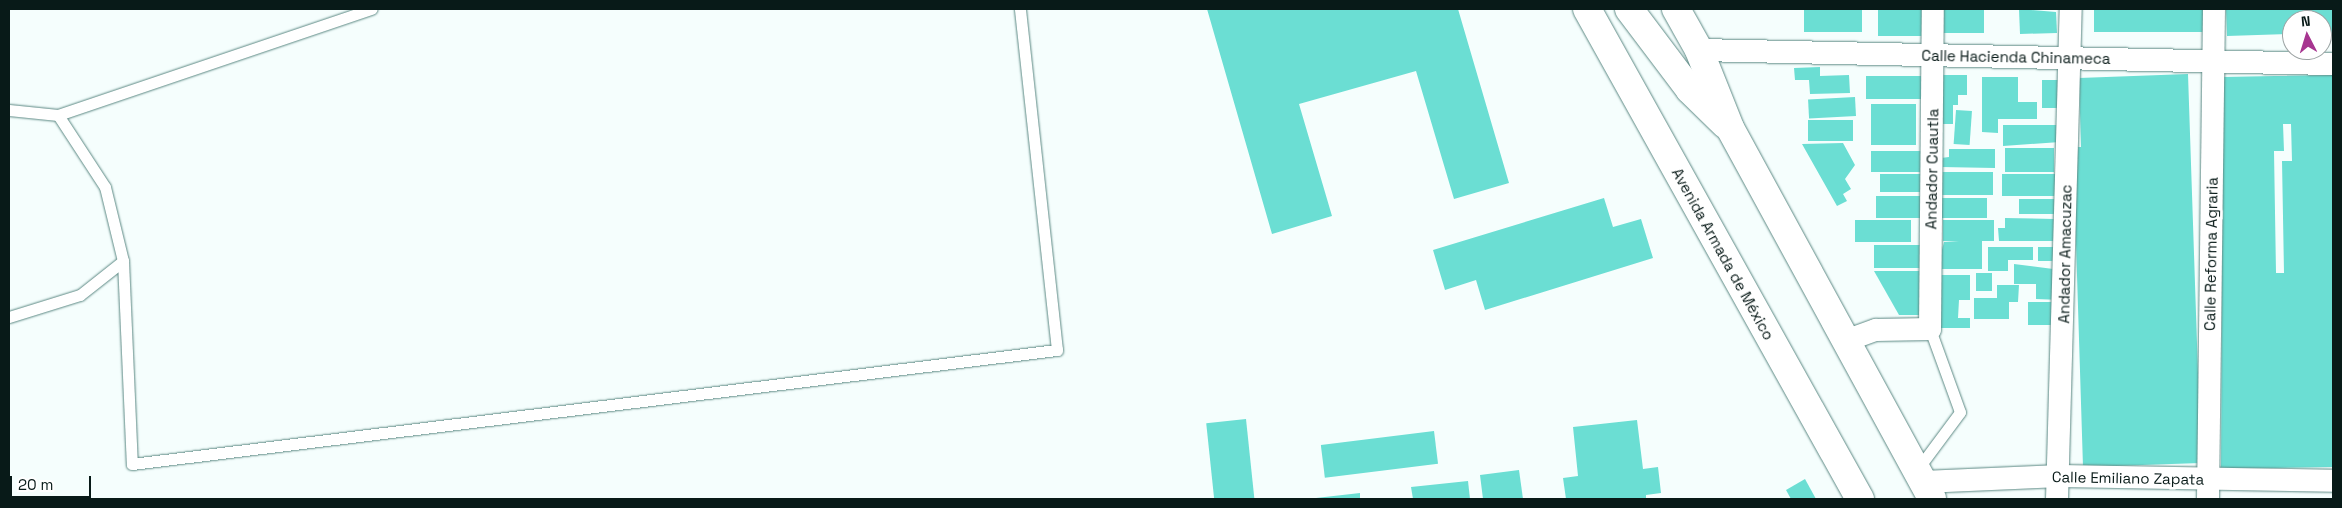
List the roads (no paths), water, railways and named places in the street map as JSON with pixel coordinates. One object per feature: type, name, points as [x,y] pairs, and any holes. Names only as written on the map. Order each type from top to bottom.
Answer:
[{"type":"main road","name":"Avenida Armada de México","points":[[1587,9],[1860,499]]},
{"type":"main road","points":[[1629,9],[1690,90],[1730,128]]},
{"type":"main road","points":[[1682,11],[1730,128],[1924,484]]},
{"type":"street","name":"Andador Cuautla","points":[[1930,329],[1933,9]]},
{"type":"street","name":"Andador Amacuzac","points":[[2057,499],[2060,476],[2071,9]]},
{"type":"street","name":"Calle Reforma Agraria","points":[[2208,489],[2214,9]]},
{"type":"street","name":"Calle Hacienda Chinameca","points":[[1699,50],[2333,64]]},
{"type":"street","points":[[1846,341],[1876,330],[1930,329]]},
{"type":"street","name":"Calle Emiliano Zapata","points":[[1924,484],[2060,476],[2208,489],[2333,481]]},
{"type":"lane","points":[[9,110],[58,115],[372,9]]},
{"type":"lane","points":[[58,115],[105,187],[124,261],[132,464],[1057,350],[1020,9]]},
{"type":"lane","points":[[9,317],[80,295],[124,261]]},
{"type":"lane","name":"Andador Cuautla","points":[[1924,484],[1960,412],[1930,329]]}]
